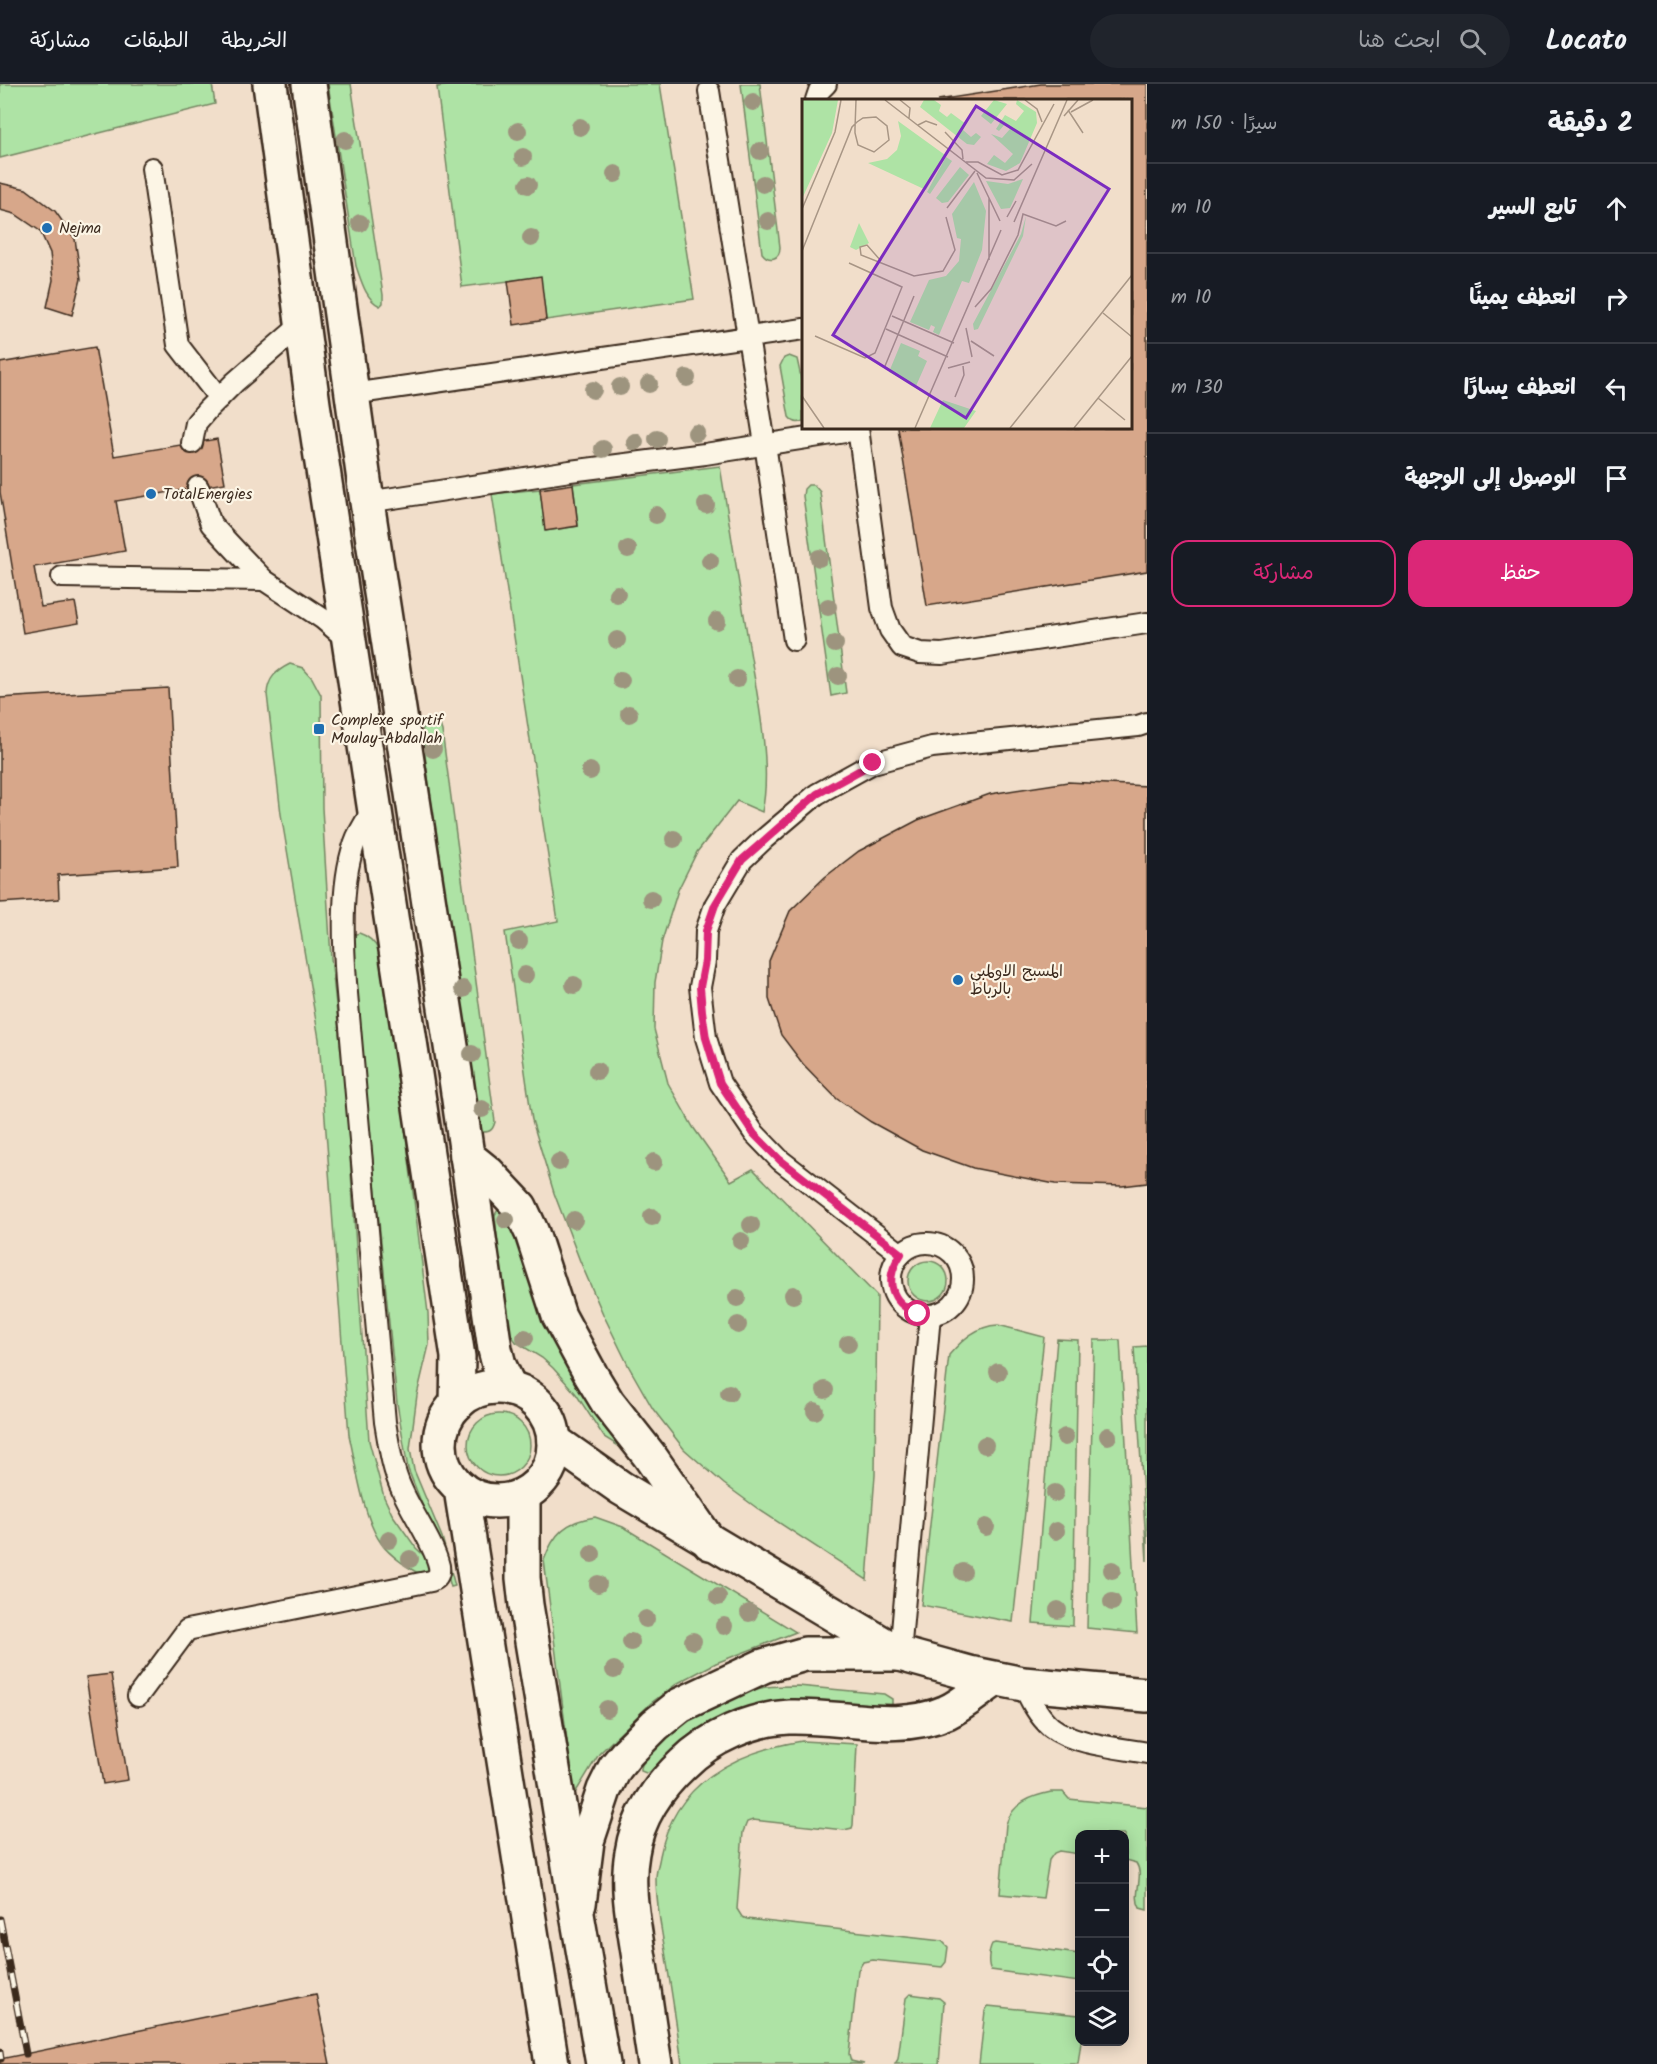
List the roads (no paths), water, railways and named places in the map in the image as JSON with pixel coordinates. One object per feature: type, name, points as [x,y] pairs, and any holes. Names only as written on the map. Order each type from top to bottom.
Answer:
[{"type":"main road","points":[[270,84],[315,415],[458,1358],[457,1404]]},
{"type":"main road","points":[[309,84],[367,502],[495,1349],[510,1389]]},
{"type":"main road","points":[[467,1156],[488,1173],[520,1207],[532,1233],[559,1316],[591,1375],[608,1403],[649,1455],[710,1543]]},
{"type":"main road","points":[[486,1388],[510,1389],[532,1399],[543,1411],[554,1441],[552,1458],[546,1473],[523,1495],[507,1500],[491,1501],[475,1497],[461,1489],[450,1478],[443,1463],[440,1447],[441,1431],[447,1416],[457,1404],[471,1394],[486,1388]]},
{"type":"main road","points":[[554,1441],[621,1488],[710,1543],[900,1654],[945,1668],[1009,1681],[1147,1695]]},
{"type":"main road","points":[[461,1489],[552,2064]]},
{"type":"main road","points":[[523,1495],[523,1578],[526,1605],[603,2064]]},
{"type":"main road","points":[[578,1920],[587,1841],[604,1790],[615,1768],[655,1725],[680,1706],[763,1666],[805,1654],[900,1654]]},
{"type":"main road","points":[[655,2064],[629,1888],[632,1852],[639,1825],[654,1797],[670,1776],[693,1755],[720,1737],[751,1724],[789,1717],[886,1722],[921,1719],[947,1712],[1009,1681]]},
{"type":"lane","points":[[816,99],[819,91],[826,84]]},
{"type":"lane","points":[[709,91],[794,640]]},
{"type":"lane","points":[[152,168],[178,345],[219,398]]},
{"type":"lane","points":[[192,443],[196,423],[219,398],[303,323]]},
{"type":"lane","points":[[352,394],[802,329]]},
{"type":"lane","points":[[367,502],[570,471],[705,454],[858,429],[882,608],[890,630],[902,648],[920,653],[942,654],[1147,623]]},
{"type":"lane","points":[[198,487],[211,524],[264,580],[323,619],[350,643]]},
{"type":"lane","points":[[62,577],[264,580]]},
{"type":"lane","points":[[901,1254],[780,1160],[754,1134],[720,1083],[706,1038],[700,987],[705,961],[706,931],[715,905],[742,860],[764,839],[817,794],[873,763],[932,747],[1144,726]]},
{"type":"lane","points":[[138,1696],[186,1630],[431,1581],[436,1579],[440,1572],[429,1543],[401,1488],[394,1468],[385,1422],[346,982],[343,936],[348,871],[357,838],[375,806]]},
{"type":"lane","points":[[933,1243],[953,1254],[963,1275],[958,1297],[951,1306],[930,1315],[918,1314],[906,1309],[895,1295],[891,1277],[894,1264],[901,1254],[910,1247],[933,1243]]},
{"type":"lane","points":[[900,1654],[930,1315]]},
{"type":"lane","points":[[1009,1681],[1052,1728],[1092,1744],[1147,1753]]},
{"type":"railway","points":[[0,1919],[26,2054]]},
{"type":"railway","points":[[0,2052],[1,2059]]},
{"type":"place","name":"Nejma","points":[[47,228]]},
{"type":"place","name":"TotalEnergies","points":[[151,494]]},
{"type":"place","name":"Complexe sportif Moulay-Abdallah","points":[[319,729]]},
{"type":"place","name":"المسبح الاولمبي بالرباط","points":[[958,980]]}]
